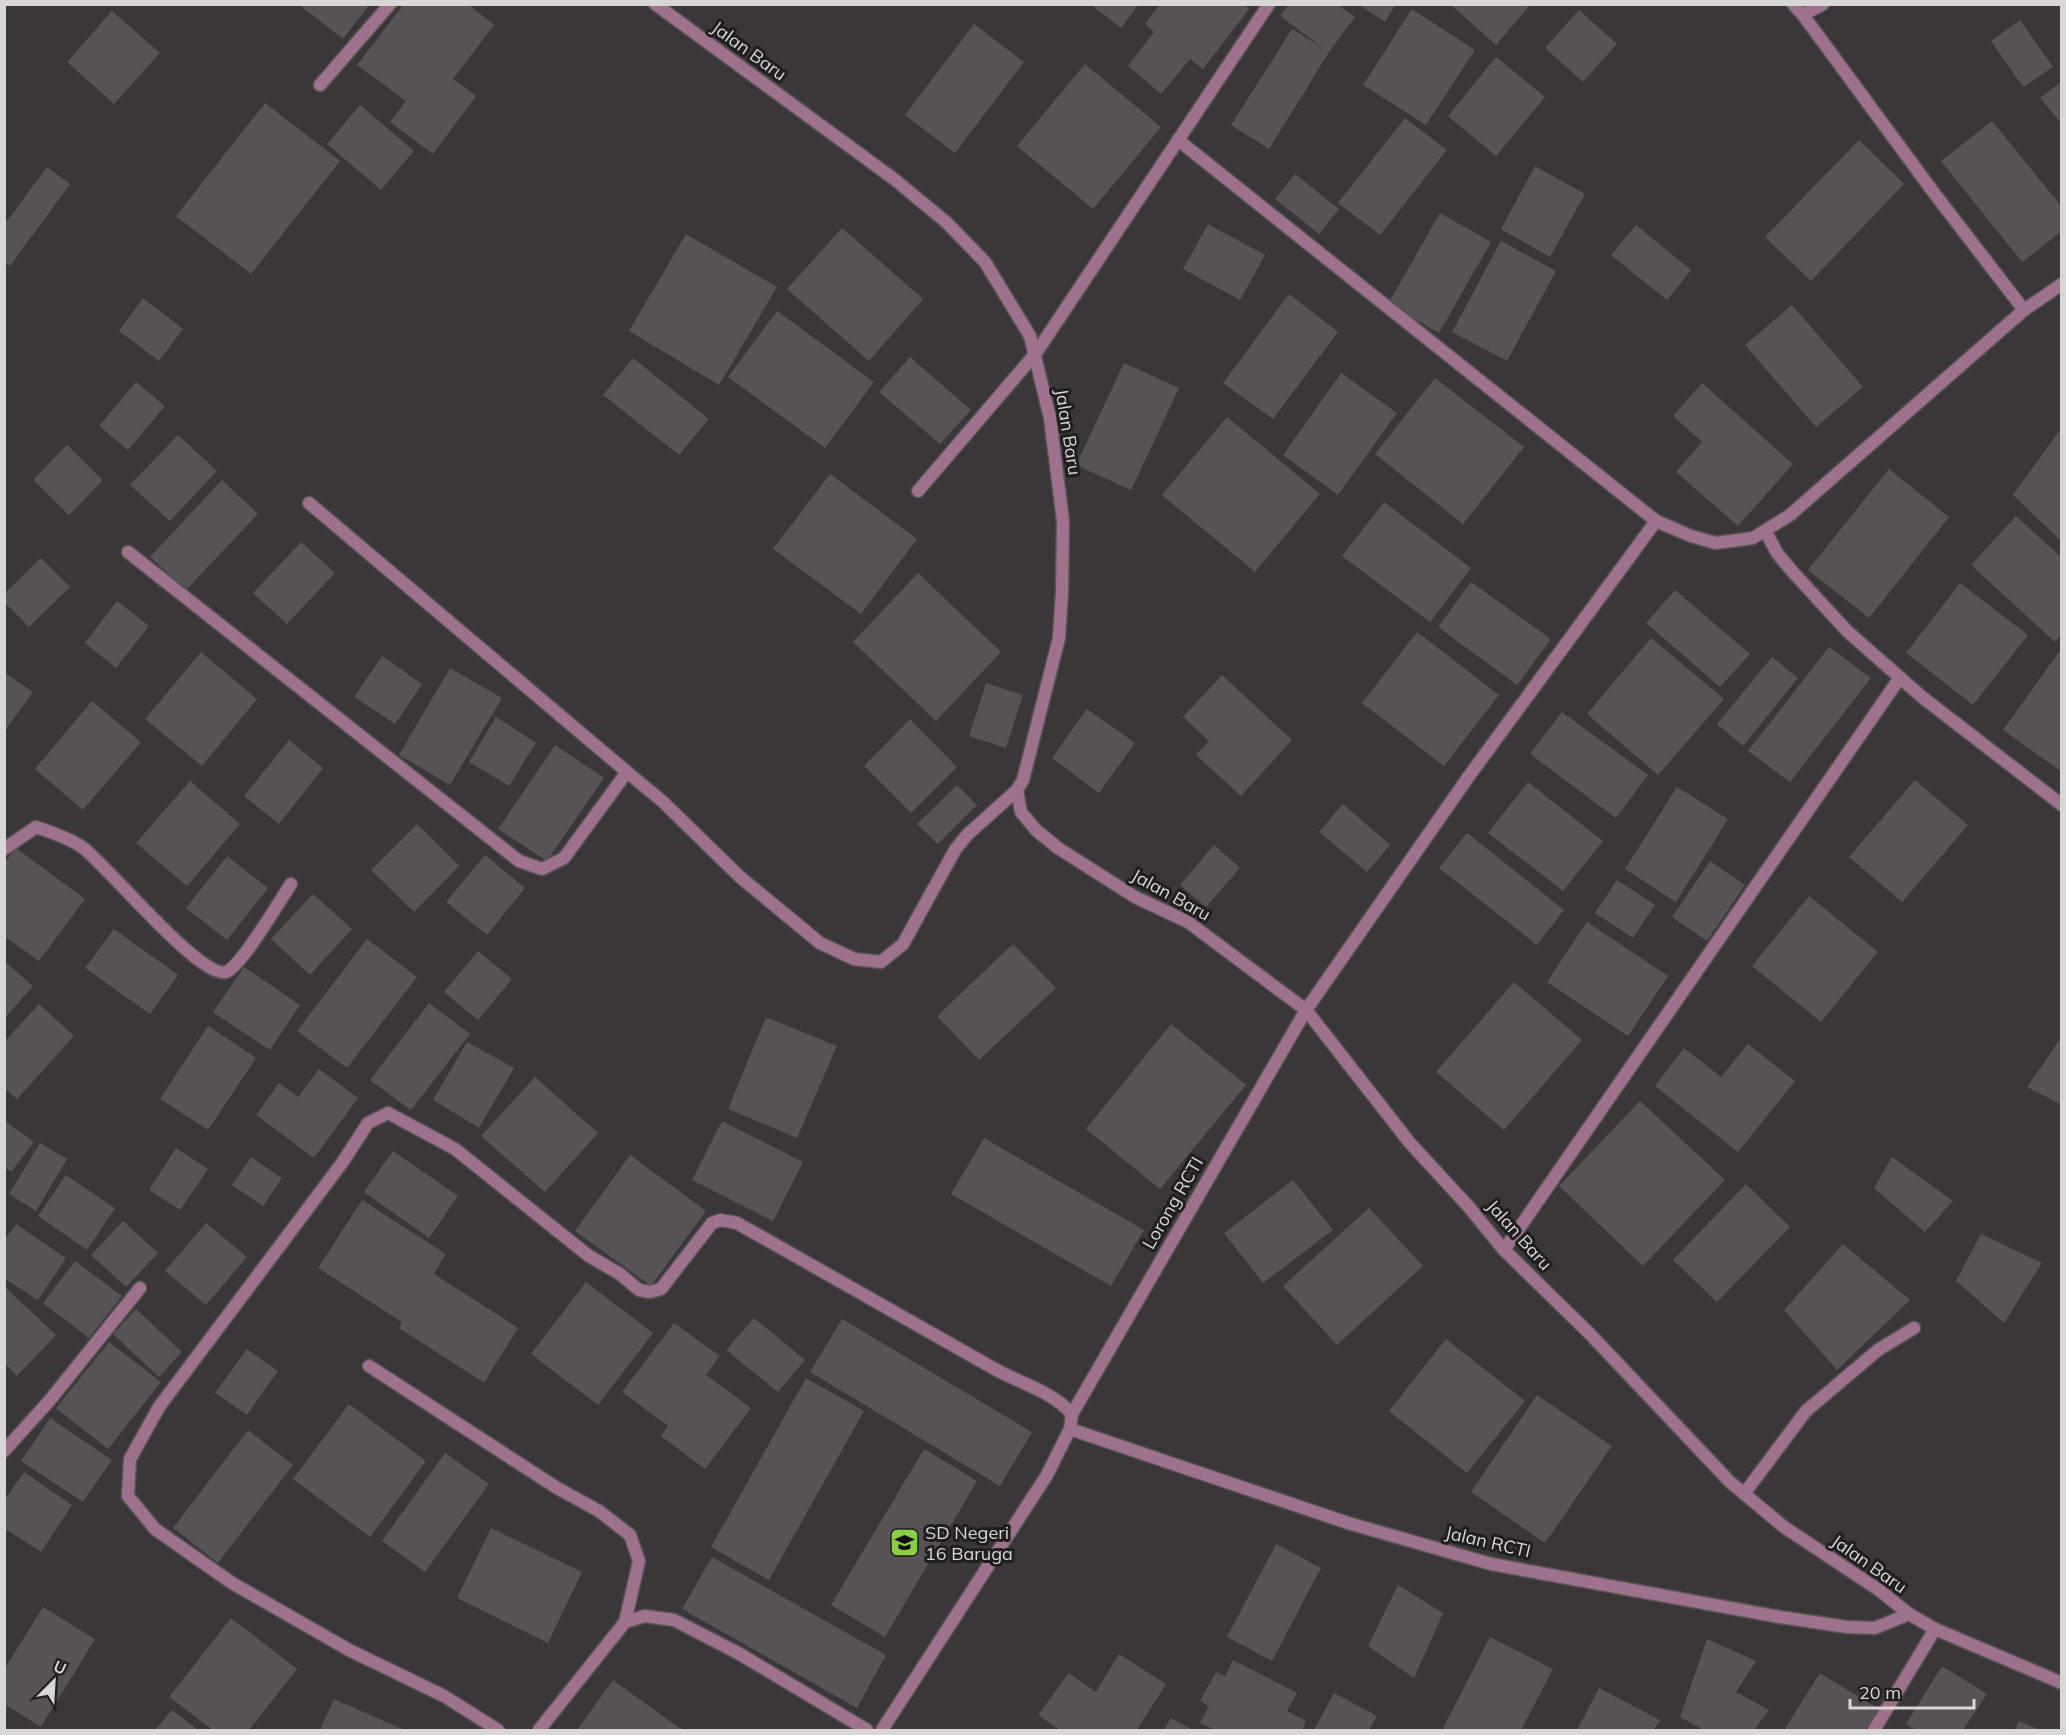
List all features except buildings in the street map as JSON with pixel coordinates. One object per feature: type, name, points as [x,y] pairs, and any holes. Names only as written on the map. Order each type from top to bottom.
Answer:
[{"type":"street","points":[[320,85],[390,4]]},
{"type":"street","name":"Jalan Baru","points":[[655,4],[894,178],[946,222],[985,262],[1030,336],[1036,353],[1050,418],[1063,521],[1059,638],[1023,780],[1017,790],[1021,812],[1036,830],[1058,848],[1135,897],[1188,921],[1306,1010],[1410,1143],[1468,1206],[1504,1250],[1590,1334],[1713,1465],[1744,1494],[1784,1527],[1879,1590],[1908,1614],[1935,1629],[2061,1683]]},
{"type":"street","points":[[918,491],[1036,353],[1269,4]]},
{"type":"street","points":[[1792,4],[1803,15],[1934,194],[2024,310]]},
{"type":"street","points":[[1803,15],[1823,4]]},
{"type":"street","points":[[1178,140],[1656,521],[1691,536],[1716,543],[1754,538],[1790,515],[2024,310],[2061,284]]},
{"type":"street","points":[[309,503],[662,801],[740,877],[820,943],[854,959],[881,962],[903,944],[955,850],[967,835],[1017,790]]},
{"type":"street","name":"Lorong RCTI","points":[[1072,1414],[1306,1010],[1469,776],[1656,521]]},
{"type":"street","points":[[1766,532],[1777,553],[1847,631],[1899,679],[2061,805]]},
{"type":"street","points":[[128,552],[519,861],[542,869],[564,858],[627,772]]},
{"type":"street","points":[[1504,1250],[1899,679]]},
{"type":"street","points":[[4,849],[36,827],[82,847],[173,938],[217,972],[227,972],[240,960],[291,884]]},
{"type":"street","points":[[498,1731],[444,1696],[349,1650],[232,1583],[155,1529],[128,1496],[130,1459],[159,1407],[342,1162],[368,1123],[388,1113],[455,1149],[589,1256],[620,1274],[639,1290],[650,1292],[661,1289],[712,1223],[721,1220],[737,1223],[1002,1373],[1052,1397],[1072,1414],[1070,1429],[1047,1475],[882,1731]]},
{"type":"street","points":[[4,1451],[50,1400],[140,1288]]},
{"type":"street","points":[[1744,1494],[1806,1411],[1878,1350],[1914,1328]]},
{"type":"street","points":[[369,1366],[557,1488],[599,1511],[630,1534],[639,1561],[625,1622],[539,1731]]},
{"type":"street","name":"Jalan RCTI","points":[[1070,1429],[1348,1523],[1491,1564],[1780,1617],[1847,1627],[1875,1628],[1908,1614]]},
{"type":"street","points":[[625,1622],[645,1616],[674,1620],[738,1653],[867,1731]]},
{"type":"street","points":[[1874,1731],[1935,1629]]},
{"type":"place","name":"SD Negeri 16 Baruga","points":[[904,1543]]}]
